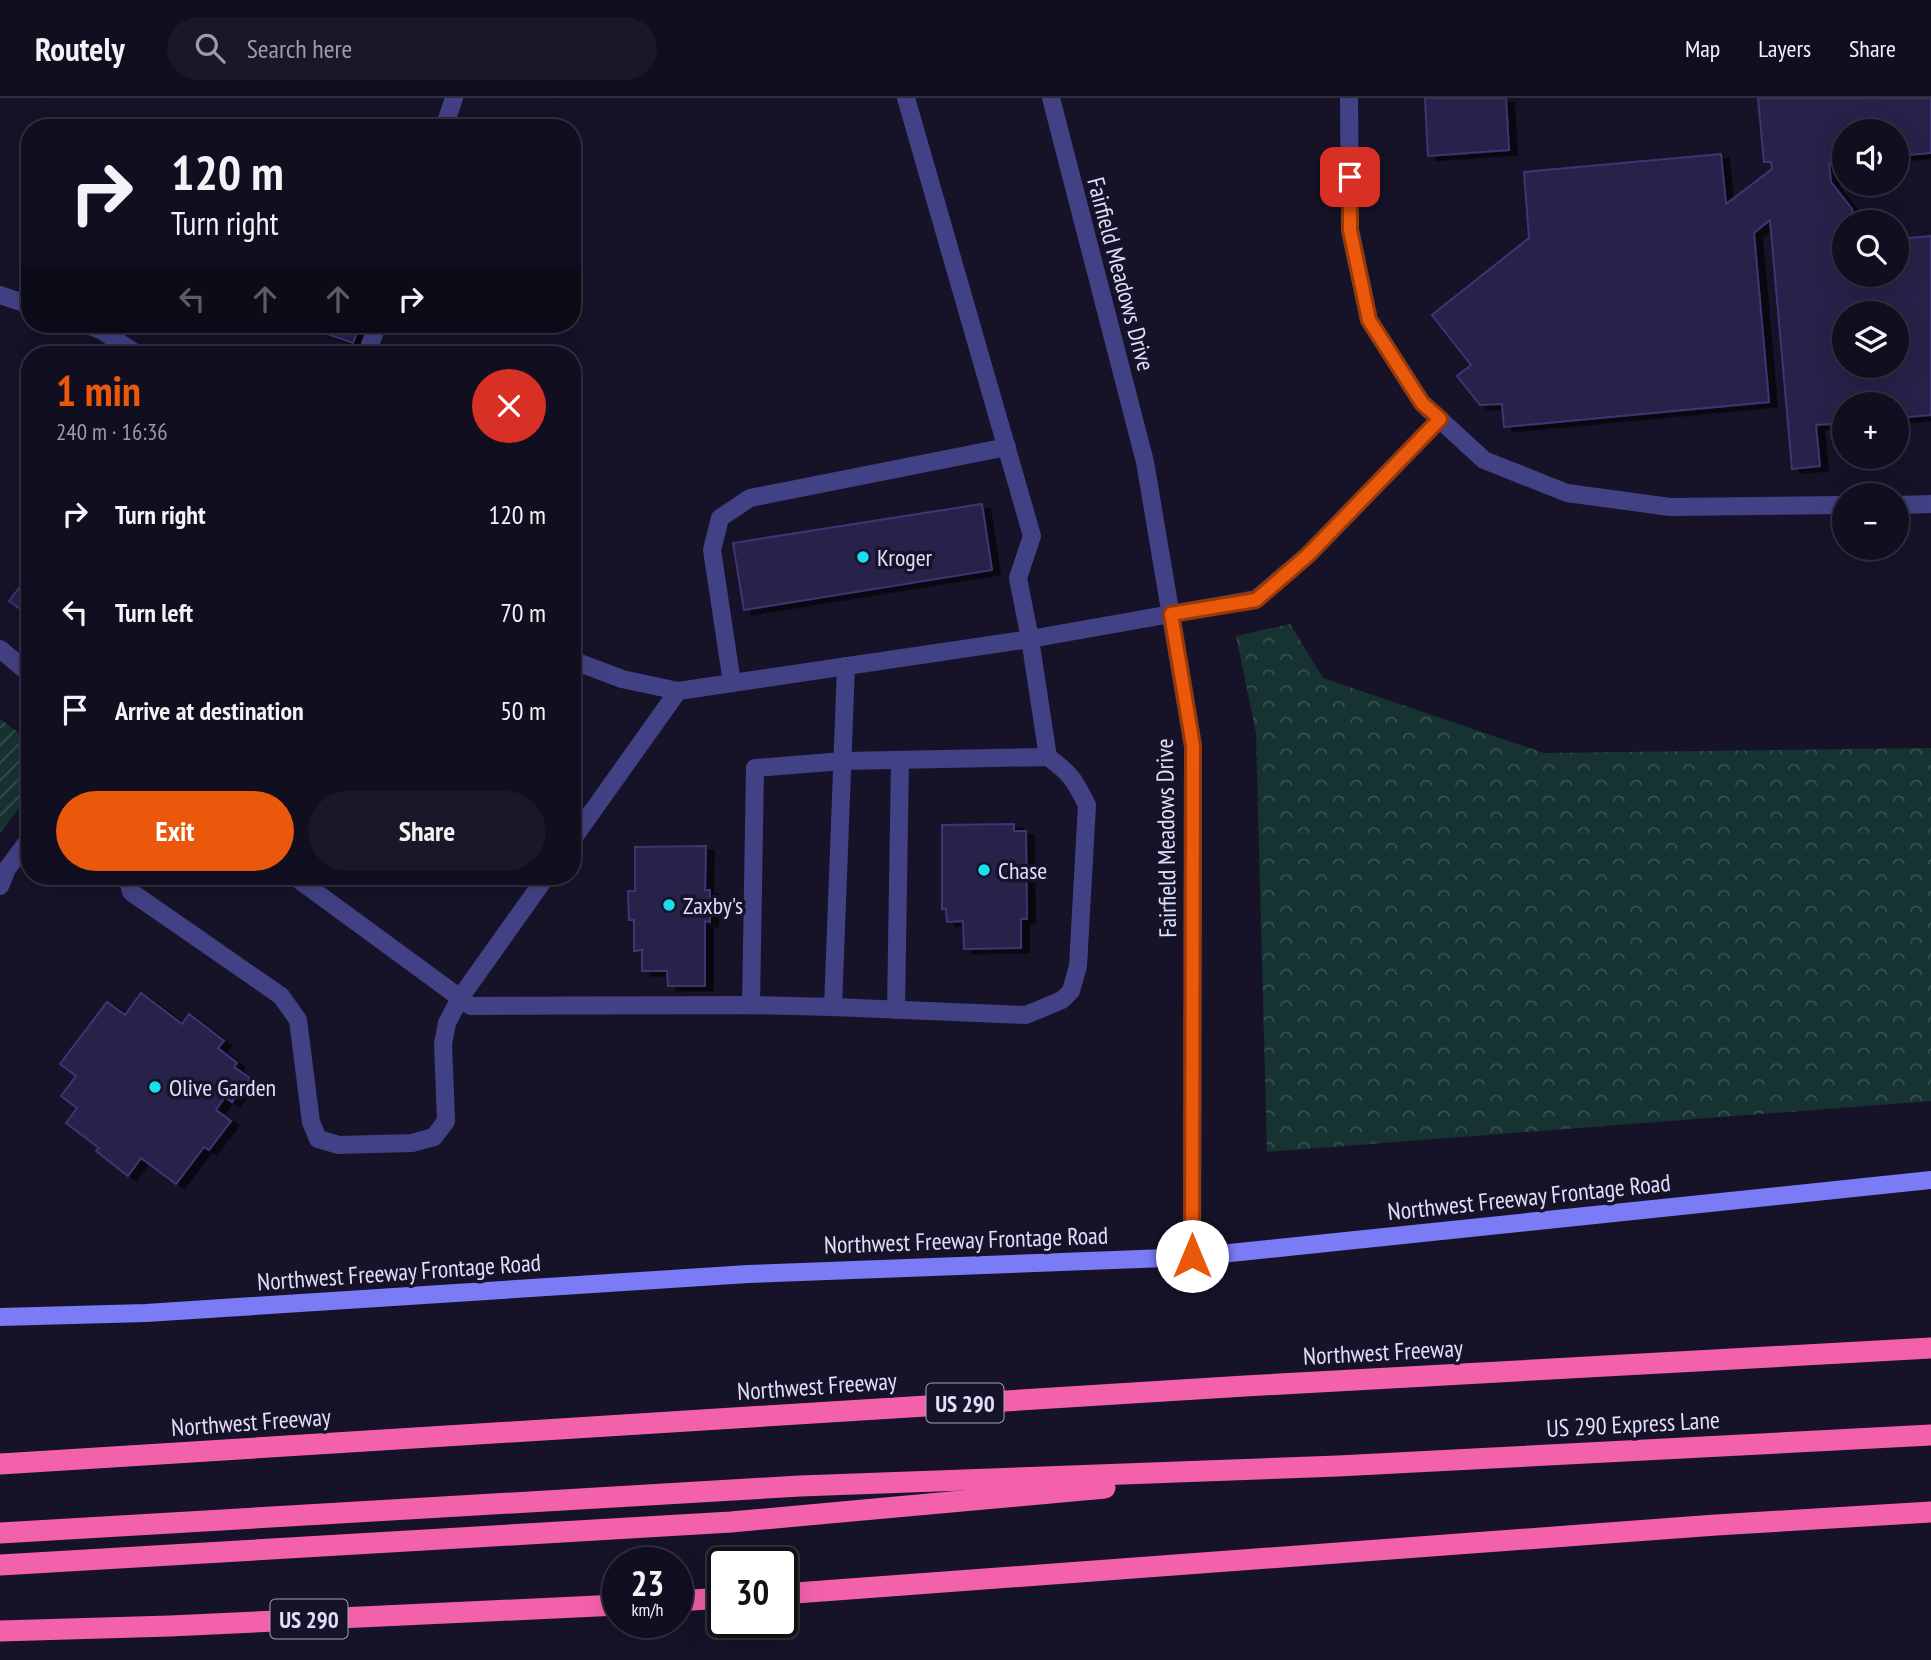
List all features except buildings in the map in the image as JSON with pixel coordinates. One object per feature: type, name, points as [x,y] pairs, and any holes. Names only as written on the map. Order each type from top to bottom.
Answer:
[{"type":"highway","name":"Northwest Freeway","points":[[0,1464],[1259,1385],[1931,1348]]},
{"type":"highway","name":"US 290 Express Lane","points":[[1338,1466],[1931,1435]]},
{"type":"highway","points":[[0,1533],[800,1486],[1338,1466]]},
{"type":"highway","points":[[0,1565],[731,1522],[1338,1466]]},
{"type":"highway","points":[[798,1593],[1716,1525],[1931,1512]]},
{"type":"highway","name":"US 290","points":[[0,1631],[602,1606]]},
{"type":"main road","name":"Northwest Freeway Frontage Road","points":[[0,1317],[146,1313],[748,1274],[1192,1256],[1931,1180]]},
{"type":"street","points":[[447,119],[454,98]]},
{"type":"street","points":[[906,98],[1032,536],[1018,578],[1048,757]]},
{"type":"street","name":"Fairfield Meadows Drive","points":[[1051,98],[1145,462],[1193,746],[1192,1256]]},
{"type":"street","points":[[1349,98],[1350,230],[1369,320],[1422,403],[1484,460],[1567,494],[1670,507],[1832,505]]},
{"type":"street","points":[[0,295],[21,302]]},
{"type":"street","points":[[105,333],[125,346]]},
{"type":"street","points":[[581,663],[622,679],[678,691],[1030,639],[1256,600],[1308,555],[1440,419]]},
{"type":"street","points":[[732,683],[712,550],[720,518],[750,498],[1007,447]]},
{"type":"street","points":[[1909,505],[1931,504]]},
{"type":"street","points":[[0,649],[21,666]]},
{"type":"street","points":[[833,1007],[846,666]]},
{"type":"street","points":[[581,827],[678,691]]},
{"type":"street","points":[[306,885],[471,1006],[751,1005],[1026,1015],[1062,1000],[1071,990],[1078,966],[1087,805],[1068,772],[1048,757],[843,761],[755,768],[751,1005]]},
{"type":"street","points":[[896,1010],[900,760]]},
{"type":"street","points":[[0,886],[6,869],[21,850]]},
{"type":"street","points":[[129,885],[131,892],[281,996],[298,1020],[311,1122],[318,1139],[339,1145],[412,1143],[434,1137],[446,1121],[443,1044],[447,1023],[460,998],[540,885]]},
{"type":"green space","points":[[1290,624],[1323,678],[1544,753],[1931,748],[1931,1101],[1267,1152],[1256,733],[1236,636]]},
{"type":"green space","points":[[0,719],[21,734],[21,806],[0,833]]},
{"type":"place","name":"Kroger","points":[[863,557]]},
{"type":"place","name":"Chase","points":[[984,870]]},
{"type":"place","name":"Zaxby's","points":[[669,905]]},
{"type":"place","name":"Olive Garden","points":[[155,1087]]},
{"type":"route","points":[[1192,1256],[1193,746],[1171,614],[1256,600],[1308,555],[1440,419],[1422,403],[1369,320],[1350,230],[1350,177]]}]
